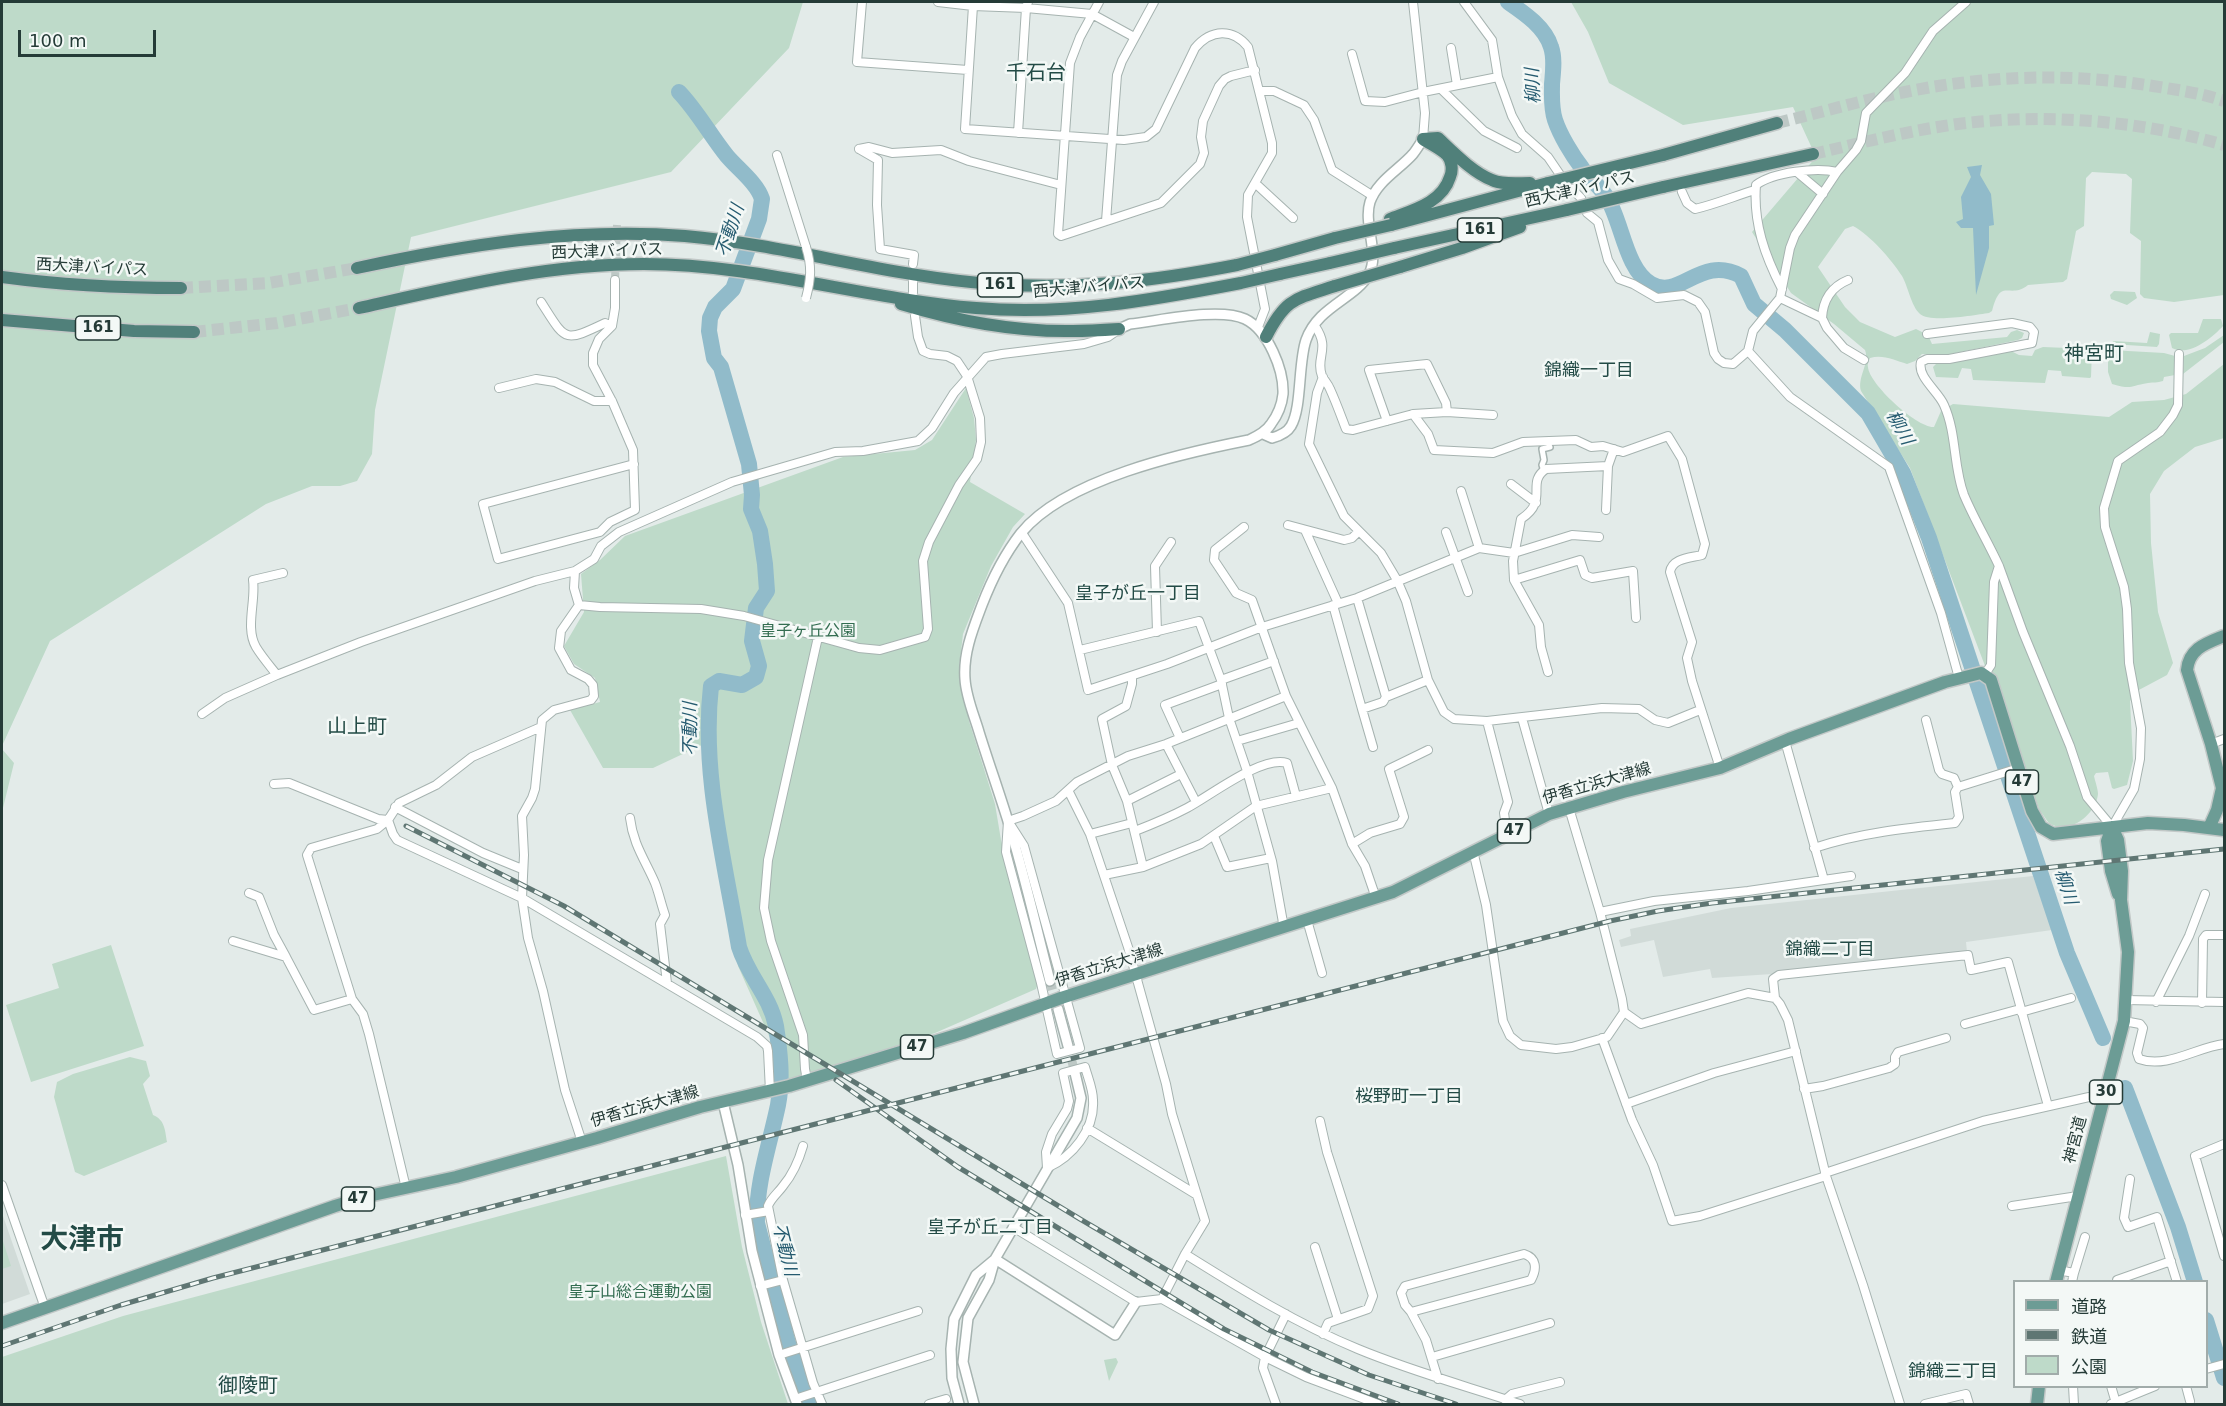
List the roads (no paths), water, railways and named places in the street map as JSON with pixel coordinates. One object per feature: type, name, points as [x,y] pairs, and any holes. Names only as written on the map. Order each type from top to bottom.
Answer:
[{"type":"highway","name":"西大津バイパス","points":[[357,268],[439,250],[592,234],[665,235],[764,246],[925,275],[992,284],[1089,286],[1143,281],[1275,255],[1390,222],[1777,123]]},
{"type":"highway","points":[[1423,139],[1438,138],[1491,180],[1509,183],[1548,183]]},
{"type":"highway","points":[[1390,222],[1424,206],[1446,189],[1452,170],[1450,161],[1446,154],[1423,139]]},
{"type":"highway","name":"西大津バイパス","points":[[359,308],[522,273],[580,266],[646,264],[763,275],[870,294],[976,308],[1072,310],[1119,305],[1240,283],[1813,153]]},
{"type":"highway","points":[[1262,332],[1290,303],[1302,297],[1462,248],[1567,210]]},
{"type":"highway","name":"西大津バイパス","points":[[2,277],[115,288],[181,288]]},
{"type":"highway","points":[[870,294],[946,317],[982,324],[1072,332],[1119,329]]},
{"type":"highway","name":"161","points":[[2,320],[134,331],[194,332]]},
{"type":"main road","points":[[2209,828],[2217,810],[2222,788],[2211,744],[2187,670],[2188,661],[2198,647],[2224,636]]},
{"type":"main road","name":"伊香立浜大津線","points":[[2,1323],[335,1206],[466,1174],[723,1102],[771,1091],[963,1034],[1056,1002],[1097,985],[1136,975],[1393,892],[1549,814],[1720,768],[1870,708],[1972,675]]},
{"type":"main road","name":"47","points":[[1972,675],[1990,680],[2016,769],[2032,811],[2041,827],[2046,832],[2067,834],[2112,827]]},
{"type":"main road","points":[[2112,827],[2148,823],[2224,830]]},
{"type":"main road","name":"神宮道","points":[[2057,1276],[2124,1021],[2128,963],[2121,900],[2111,871],[2107,841],[2112,827]]},
{"type":"main road","points":[[2037,1404],[2039,1388]]},
{"type":"street","points":[[861,2],[856,62],[968,70]]},
{"type":"street","points":[[938,2],[973,6],[1027,5],[1092,14],[1134,37]]},
{"type":"street","points":[[1099,2],[1080,37],[1070,63],[1058,234],[1061,236],[1157,206],[1197,168],[1204,153],[1201,137],[1203,121],[1219,86],[1225,78],[1255,70]]},
{"type":"street","points":[[1106,221],[1117,75],[1134,37],[1155,2]]},
{"type":"street","points":[[1263,434],[1272,438],[1281,435],[1290,427],[1295,414],[1306,340],[1320,317],[1362,283],[1369,274],[1372,264],[1370,203],[1373,195],[1423,139],[1423,92],[1413,2]]},
{"type":"street","points":[[1464,2],[1492,40],[1498,78],[1512,116],[1522,134],[1548,157],[1565,182],[1581,198],[1587,213],[1598,222],[1608,260],[1619,279],[1657,298],[1684,295],[1698,302],[1705,312],[1714,352],[1721,362],[1733,364],[1748,351],[1753,331],[1770,312],[1781,293],[1790,248],[1795,235],[1837,172],[1862,141],[1866,113],[1905,73],[1932,31],[1966,2]]},
{"type":"street","points":[[1018,133],[1027,5]]},
{"type":"street","points":[[973,6],[965,129],[1141,139],[1156,129],[1196,48],[1210,35],[1226,33],[1239,38],[1248,47],[1272,143],[1272,153],[1248,195],[1247,217],[1264,297],[1262,332]]},
{"type":"street","points":[[1451,48],[1457,86]]},
{"type":"street","points":[[1352,54],[1365,101],[1385,102],[1423,92],[1498,78]]},
{"type":"street","points":[[1441,89],[1484,131],[1516,148]]},
{"type":"street","points":[[1260,91],[1274,91],[1304,105],[1314,120],[1332,170],[1373,195]]},
{"type":"street","points":[[913,264],[914,255],[880,249],[877,205],[878,160],[859,149],[869,147],[892,153],[941,150],[969,161],[1061,185]]},
{"type":"street","points":[[777,155],[811,264],[811,278],[806,298]]},
{"type":"street","points":[[1837,172],[1828,170],[1771,176],[1756,185],[1760,236],[1781,293],[1822,318],[1827,328],[1844,348],[1864,360]]},
{"type":"street","points":[[1798,173],[1823,194]]},
{"type":"street","points":[[1255,183],[1293,218]]},
{"type":"street","points":[[1682,192],[1688,203],[1695,209],[1755,190]]},
{"type":"street","points":[[615,280],[615,308],[612,326],[599,339],[593,353],[593,365],[612,401],[633,450],[634,464],[635,510],[610,522],[600,532],[498,559],[483,504],[634,464]]},
{"type":"street","points":[[1822,318],[1825,299],[1836,287],[1848,280]]},
{"type":"street","points":[[913,282],[913,292]]},
{"type":"street","points":[[541,302],[564,335],[578,336],[605,323],[612,326]]},
{"type":"street","points":[[202,714],[225,698],[277,675],[383,634],[535,581],[575,571],[594,559],[601,546],[619,532],[732,482],[835,452],[863,451],[918,441],[932,428],[967,376],[986,357],[1084,344],[1108,337],[1130,324],[1204,315],[1244,318],[1262,332],[1273,352],[1283,394],[1278,413],[1270,426],[1263,434],[1249,440],[1151,463],[1089,485],[1044,513],[1022,532],[997,569],[969,637],[965,680],[970,702],[1008,820],[1050,981]]},
{"type":"street","points":[[579,604],[600,607],[701,609],[744,615],[859,648],[880,650],[925,637],[927,629],[923,561],[929,542],[959,485],[977,459],[981,442],[980,418],[967,376],[957,361],[947,356],[922,351],[915,316]]},
{"type":"street","points":[[1927,334],[2012,323],[2030,327],[2034,333],[2032,343],[1949,359],[1927,359],[1921,362],[1920,367],[1922,374],[1945,405],[1952,426],[1956,464],[1964,495],[1999,566],[2023,632],[2070,746],[2087,796],[2112,827],[2134,789],[2140,759],[2141,728],[2129,663],[2124,587],[2105,527],[2104,508],[2118,461],[2160,432],[2173,416],[2178,405],[2179,354]]},
{"type":"street","points":[[1315,326],[1322,336],[1324,347],[1321,369],[1323,377],[1329,386],[1346,429],[1353,430],[1413,414],[1447,412],[1493,415]]},
{"type":"street","points":[[1748,351],[1790,397],[1889,467],[1905,505],[1941,613],[1972,675],[1991,665],[1994,582],[1999,566]]},
{"type":"street","points":[[1387,421],[1369,370],[1427,364],[1446,403],[1447,412]]},
{"type":"street","points":[[1323,377],[1317,393],[1309,444],[1344,516],[1381,553],[1397,580],[1406,601],[1428,680],[1444,712],[1454,719],[1487,721],[1602,708],[1640,709],[1655,720],[1668,723],[1700,710]]},
{"type":"street","points":[[499,388],[536,379],[555,382],[594,401],[612,401]]},
{"type":"street","points":[[1413,414],[1428,434],[1434,450],[1493,453],[1523,442],[1576,440],[1591,447],[1603,446],[1623,452],[1668,436],[1682,459],[1705,544],[1702,555],[1675,562],[1670,572],[1692,642],[1687,658],[1700,710],[1720,768]]},
{"type":"street","points":[[1544,471],[1542,449],[1550,447],[1547,441]]},
{"type":"street","points":[[1606,510],[1608,466],[1614,449]]},
{"type":"street","points":[[1548,672],[1541,647],[1539,625],[1514,580],[1514,553],[1521,519],[1531,512],[1536,504],[1537,480],[1544,471],[1581,466],[1608,466]]},
{"type":"street","points":[[1511,484],[1536,504]]},
{"type":"street","points":[[1461,491],[1479,548]]},
{"type":"street","points":[[1288,525],[1344,540],[1352,538],[1359,531]]},
{"type":"street","points":[[1244,527],[1215,550],[1214,560],[1236,593],[1252,600],[1286,696],[1332,788],[1352,844],[1365,866],[1376,898]]},
{"type":"street","points":[[1305,530],[1336,604],[1373,747]]},
{"type":"street","points":[[1022,532],[1068,603],[1088,690],[1132,676],[1262,627],[1358,598],[1479,548],[1514,553],[1572,535],[1599,537]]},
{"type":"street","points":[[1446,532],[1468,592]]},
{"type":"street","points":[[594,534],[601,546]]},
{"type":"street","points":[[1157,632],[1155,566],[1171,542]]},
{"type":"street","points":[[1514,580],[1580,560],[1586,575],[1592,578],[1633,571],[1636,618]]},
{"type":"street","points":[[575,571],[574,588],[579,604]]},
{"type":"street","points":[[277,675],[255,646],[251,629],[255,593],[253,580],[283,573]]},
{"type":"street","points":[[1358,598],[1386,698]]},
{"type":"street","points":[[579,604],[561,631],[559,648],[571,670],[588,679],[593,686],[594,696],[591,700],[554,710],[542,720],[535,789],[522,816],[524,855],[522,898],[529,943],[543,991],[565,1090],[582,1142]]},
{"type":"street","points":[[1080,650],[1199,621],[1222,682],[1230,718],[1247,771],[1270,858],[1284,928]]},
{"type":"street","points":[[807,1080],[803,1035],[771,941],[764,908],[768,860],[818,637]]},
{"type":"street","points":[[1180,738],[1165,705],[1274,661]]},
{"type":"street","points":[[1132,676],[1126,706],[1102,719],[1112,765],[1134,827],[1143,867]]},
{"type":"street","points":[[1362,709],[1383,702],[1386,698],[1428,680]]},
{"type":"street","points":[[1008,820],[1023,816],[1056,801],[1077,782],[1128,756],[1166,744],[1286,696]]},
{"type":"street","points":[[1521,718],[1549,814]]},
{"type":"street","points":[[1926,720],[1940,770],[1942,774],[1954,778],[1958,786]]},
{"type":"street","points":[[1487,721],[1508,801],[1504,813],[1507,834]]},
{"type":"street","points":[[1237,741],[1299,723]]},
{"type":"street","points":[[406,1188],[369,1034],[363,1014],[352,999],[307,851],[377,829],[388,820],[395,807],[403,800],[436,785],[472,757],[541,727]]},
{"type":"street","points":[[2211,744],[2224,739]]},
{"type":"street","points":[[1785,741],[1824,880]]},
{"type":"street","points":[[1166,744],[1196,802]]},
{"type":"street","points":[[1352,844],[1370,833],[1400,824],[1404,817],[1389,769],[1428,750]]},
{"type":"street","points":[[1090,834],[1134,827],[1167,818],[1247,771],[1281,761],[1287,763],[1296,796]]},
{"type":"street","points":[[1814,848],[1844,838],[1955,823],[1959,817],[1955,792],[1958,786],[2016,769]]},
{"type":"street","points":[[1126,801],[1181,774]]},
{"type":"street","points":[[274,784],[289,783],[378,819],[388,820]]},
{"type":"street","points":[[1104,875],[1143,867],[1201,844],[1256,806],[1332,788]]},
{"type":"street","points":[[1068,790],[1090,834],[1136,975],[1172,1114],[1205,1221],[1162,1299]]},
{"type":"street","points":[[395,807],[483,853],[522,869]]},
{"type":"street","points":[[1569,808],[1618,978],[1624,1012],[1641,1024],[1748,993],[1775,998]]},
{"type":"street","points":[[630,818],[632,833],[655,884],[665,915],[660,924],[667,983]]},
{"type":"street","points":[[388,820],[397,840],[522,898],[757,1037],[767,1046],[771,1091]]},
{"type":"street","points":[[1008,820],[1024,846],[1056,1002],[1068,1046]]},
{"type":"street","points":[[1008,820],[1006,852],[1041,983],[1056,1002],[1080,1048],[1058,1054],[1056,1002]]},
{"type":"street","points":[[1214,836],[1227,867],[1270,858]]},
{"type":"street","points":[[1473,851],[1486,906],[1503,1021],[1510,1036],[1521,1046],[1548,1049],[1572,1047],[1607,1036],[1624,1012]]},
{"type":"street","points":[[1600,912],[1654,901],[1748,891],[1851,876]]},
{"type":"street","points":[[249,892],[259,897],[274,935],[314,1010],[352,999]]},
{"type":"street","points":[[2157,1002],[2189,936],[2205,894]]},
{"type":"street","points":[[1307,920],[1322,973]]},
{"type":"street","points":[[2202,1003],[2203,939],[2206,935],[2224,935]]},
{"type":"street","points":[[233,941],[286,957]]},
{"type":"street","points":[[1900,1404],[1862,1282],[1825,1175],[1796,1052],[1785,1011],[1775,998],[1773,980],[1779,975],[1968,955],[1971,970],[2008,962],[2048,1106]]},
{"type":"street","points":[[1965,1024],[2071,998]]},
{"type":"street","points":[[2126,1000],[2224,1002]]},
{"type":"street","points":[[2124,1021],[2140,1024],[2143,1028],[2137,1053],[2139,1059],[2144,1061],[2161,1061],[2224,1044]]},
{"type":"street","points":[[1602,1038],[1626,1104],[1653,1165],[1672,1221],[1700,1216],[1983,1121],[2089,1097],[2104,1097]]},
{"type":"street","points":[[1804,1089],[1889,1068],[1895,1064],[1898,1052],[1946,1038]]},
{"type":"street","points":[[1626,1104],[1714,1073],[1796,1052]]},
{"type":"street","points":[[1086,1067],[1094,1102],[1093,1115],[1072,1153],[1047,1168],[1046,1152],[1069,1101],[1063,1074],[1086,1067]]},
{"type":"street","points":[[974,1404],[963,1362],[968,1318],[989,1280],[995,1259],[1079,1112],[1081,1098],[1075,1073]]},
{"type":"street","points":[[723,1102],[736,1157],[752,1251],[780,1355],[796,1401],[930,1355]]},
{"type":"street","points":[[1320,1121],[1327,1152],[1373,1296],[1368,1309],[1328,1323],[1323,1334]]},
{"type":"street","points":[[1087,1128],[1197,1195]]},
{"type":"street","points":[[2224,1144],[2195,1156],[2224,1256]]},
{"type":"street","points":[[803,1146],[795,1168],[770,1200],[769,1211],[783,1280],[813,1383],[822,1404]]},
{"type":"street","points":[[2130,1179],[2124,1218],[2128,1227],[2157,1217],[2177,1280]]},
{"type":"street","points":[[2,1185],[45,1308]]},
{"type":"street","points":[[2012,1206],[2078,1196]]},
{"type":"street","points":[[746,1214],[769,1211]]},
{"type":"street","points":[[1013,1227],[1136,1302],[1162,1299],[1264,1357],[1306,1377],[1378,1404]]},
{"type":"street","points":[[2057,1276],[2073,1277],[2085,1237]]},
{"type":"street","points":[[1315,1247],[1338,1318]]},
{"type":"street","points":[[1185,1254],[1323,1334],[1438,1379],[1520,1404]]},
{"type":"street","points":[[1411,1312],[1531,1280],[1535,1272],[1534,1261],[1531,1256],[1524,1254],[1405,1286],[1401,1293],[1405,1305],[1420,1327],[1438,1379]]},
{"type":"street","points":[[995,1259],[1115,1335],[1136,1302]]},
{"type":"street","points":[[959,1404],[952,1378],[951,1348],[954,1319],[976,1275],[995,1259]]},
{"type":"street","points":[[2116,1280],[2171,1261]]},
{"type":"street","points":[[761,1286],[783,1280]]},
{"type":"street","points":[[780,1355],[918,1311]]},
{"type":"street","points":[[1276,1404],[1263,1368],[1264,1357],[1286,1314]]},
{"type":"street","points":[[1432,1357],[1550,1323]]},
{"type":"street","points":[[2209,1368],[2224,1364]]},
{"type":"street","points":[[1505,1400],[1512,1394],[1560,1382]]},
{"type":"street","points":[[2073,1388],[2074,1404]]},
{"type":"street","points":[[2111,1388],[2114,1404],[2151,1388]]},
{"type":"street","points":[[2187,1388],[2190,1401]]},
{"type":"street","points":[[1924,1404],[1966,1394],[1969,1404]]},
{"type":"street","points":[[2140,1394],[2142,1404]]},
{"type":"street","points":[[929,1404],[946,1399]]},
{"type":"water","points":[[1982,165],[1980,175],[1991,194],[1994,225],[1989,226],[1989,248],[1976,295],[1973,228],[1961,228],[1956,222],[1963,219],[1961,197],[1971,177],[1967,167]]},
{"type":"waterway","name":"柳川","points":[[1508,2],[1533,21],[1548,40],[1553,56],[1552,102],[1557,126],[1578,163],[1606,196],[1630,256],[1642,277],[1662,288],[1672,287],[1714,270],[1727,271],[1741,276],[1754,304],[1785,330],[1868,413],[1903,473],[1929,538],[2067,953],[2103,1038]]},
{"type":"waterway","name":"不動川","points":[[679,92],[727,156],[756,187],[762,199],[759,219],[733,289],[715,307],[710,318],[709,331],[714,358],[721,367],[749,464],[751,509],[760,531],[767,591],[756,608],[752,641],[759,666],[756,677],[742,685],[719,681],[711,686],[709,752],[716,817],[739,947],[773,1015],[780,1056],[780,1095],[761,1178],[757,1223],[788,1343],[810,1404]]},
{"type":"waterway","name":"柳川","points":[[2125,1088],[2178,1227],[2194,1280]]},
{"type":"waterway","name":"柳川","points":[[2208,1326],[2224,1378]]},
{"type":"tunnel","points":[[1777,123],[1905,92],[1998,79],[2060,78],[2122,82],[2189,92],[2224,101]]},
{"type":"tunnel","points":[[1813,154],[1944,126],[2018,119],[2107,122],[2167,131],[2224,145]]},
{"type":"tunnel","points":[[615,280],[617,225]]},
{"type":"tunnel","points":[[181,288],[269,283],[357,268]]},
{"type":"tunnel","points":[[194,332],[277,323],[359,308]]},
{"type":"tunnel","points":[[1050,981],[1057,1006]]},
{"type":"tunnel","points":[[1068,1046],[1075,1073]]},
{"type":"railway","points":[[406,826],[564,906],[1080,1219],[1269,1330],[1369,1375],[1456,1404]]},
{"type":"railway","points":[[2,1346],[121,1305],[213,1278],[1610,921],[1712,903],[2224,849]]},
{"type":"railway","points":[[836,1080],[958,1167],[1224,1329],[1312,1372],[1398,1404]]},
{"type":"district","name":"千石台","points":[[1036,74]]},
{"type":"district","name":"神宮町","points":[[2094,355]]},
{"type":"district","name":"錦織一丁目","points":[[1589,371]]},
{"type":"district","name":"皇子が丘一丁目","points":[[1138,594]]},
{"type":"district","name":"山上町","points":[[357,728]]},
{"type":"district","name":"錦織二丁目","points":[[1830,950]]},
{"type":"district","name":"桜野町一丁目","points":[[1409,1097]]},
{"type":"district","name":"皇子が丘二丁目","points":[[990,1228]]},
{"type":"district","name":"大津市","points":[[82,1241]]},
{"type":"district","name":"錦織三丁目","points":[[1953,1372]]},
{"type":"district","name":"御陵町","points":[[248,1387]]},
{"type":"park label","name":"皇子ヶ丘公園","points":[[808,632]]},
{"type":"park label","name":"皇子山総合運動公園","points":[[640,1293]]}]
